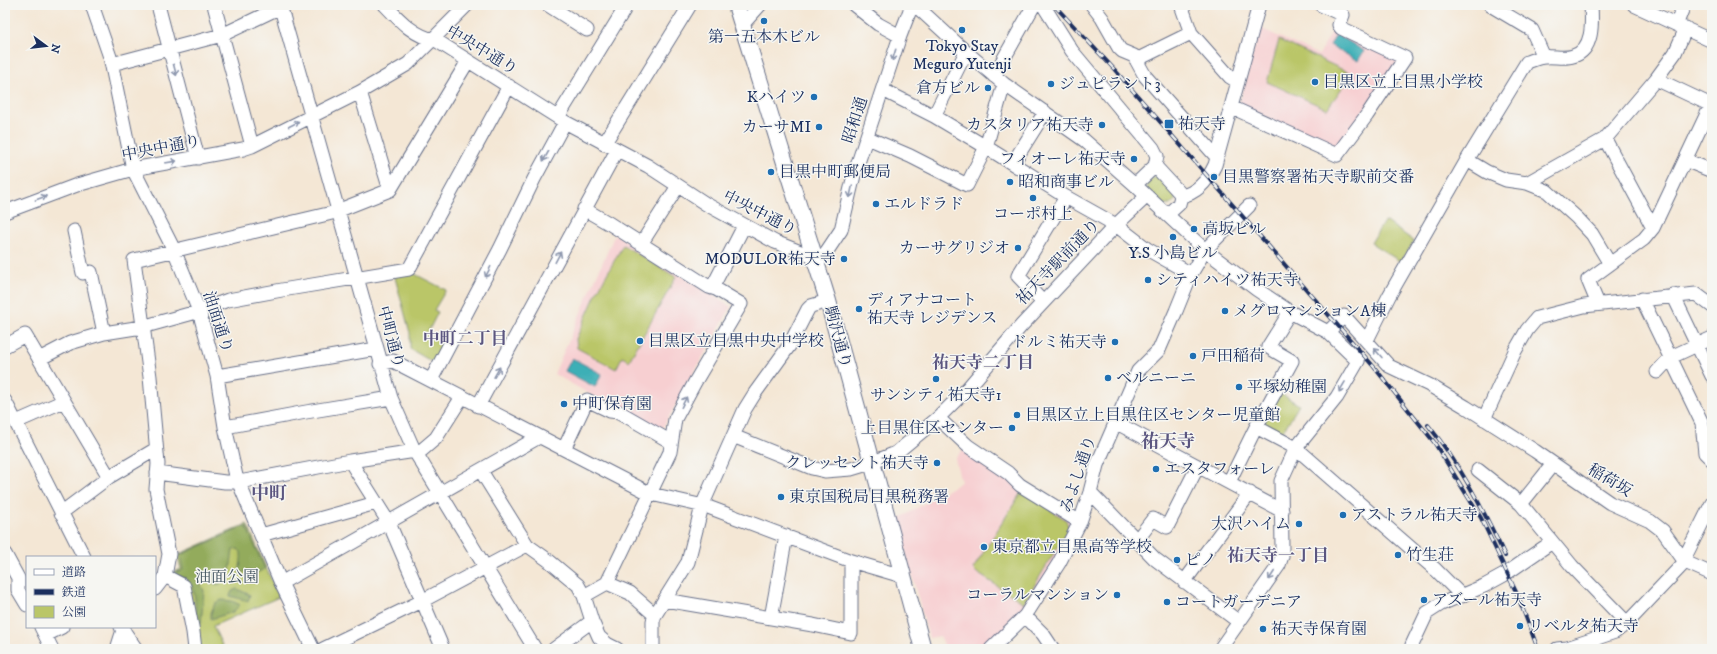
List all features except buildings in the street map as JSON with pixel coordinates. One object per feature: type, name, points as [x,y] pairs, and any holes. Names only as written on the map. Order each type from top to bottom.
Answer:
[{"type":"main road","name":"駒沢通り","points":[[736,5],[817,261],[923,649]]},
{"type":"street","name":"油面通り","points":[[92,5],[112,64],[133,169],[174,250],[199,312],[217,376],[225,428],[239,482],[281,583],[313,649]]},
{"type":"street","points":[[158,5],[198,158]]},
{"type":"street","points":[[214,5],[252,146]]},
{"type":"street","points":[[385,5],[403,23],[420,36],[432,40],[467,5]]},
{"type":"street","points":[[548,5],[587,30]]},
{"type":"street","points":[[431,380],[500,249],[562,119],[626,5]]},
{"type":"street","points":[[604,144],[690,5]]},
{"type":"street","points":[[742,25],[760,5]]},
{"type":"street","points":[[854,5],[878,24],[900,36]]},
{"type":"street","points":[[913,5],[999,80],[1084,140],[1205,250],[1256,289],[1290,312],[1328,332],[1358,361],[1337,397],[1296,448],[1281,481],[1282,556],[1279,564],[1220,649]]},
{"type":"street","name":"昭和通","points":[[817,261],[828,252],[841,230],[854,175],[868,138],[900,36],[913,5]]},
{"type":"street","points":[[868,138],[910,156],[967,185],[986,147],[999,80],[1034,5]]},
{"type":"street","points":[[1043,5],[1072,51],[1153,148],[1157,156],[1156,166],[1135,185]]},
{"type":"street","points":[[1092,5],[1102,18],[1119,48],[1122,51],[1134,56],[1144,76],[1214,154],[1218,155]]},
{"type":"street","points":[[1181,5],[1190,33],[1230,77],[1238,82]]},
{"type":"street","points":[[1181,196],[1188,195],[1201,186],[1214,169],[1259,5]]},
{"type":"street","points":[[1231,107],[1337,155],[1368,115],[1405,58],[1341,28],[1339,24],[1343,15],[1321,5]]},
{"type":"street","points":[[1490,5],[1532,30],[1544,57]]},
{"type":"street","points":[[1328,332],[1344,316],[1367,340],[1389,296],[1467,160],[1527,62],[1544,57],[1573,57],[1587,47],[1591,26],[1591,5]]},
{"type":"street","points":[[1634,5],[1712,41]]},
{"type":"street","points":[[1526,183],[1606,139],[1656,79],[1675,53],[1684,5]]},
{"type":"street","points":[[112,64],[222,35],[282,6]]},
{"type":"street","name":"中町通り","points":[[282,6],[310,116],[337,211],[358,277],[380,364],[391,398],[414,450],[535,649]]},
{"type":"street","points":[[1136,60],[1190,33]]},
{"type":"street","name":"中央中通り","points":[[5,212],[77,185],[133,169],[198,158],[252,146],[360,92],[408,64],[432,40],[437,41],[604,144],[648,166],[706,204],[744,226],[817,261]]},
{"type":"street","points":[[934,116],[966,52]]},
{"type":"street","points":[[156,588],[165,576],[169,554],[156,489],[158,464],[150,377],[134,260],[337,211],[390,190],[468,61]]},
{"type":"street","points":[[1598,304],[1588,280],[1644,239],[1653,228],[1712,104],[1656,79]]},
{"type":"street","points":[[39,358],[70,343],[104,333],[142,327],[199,312],[228,300],[409,269],[509,86]]},
{"type":"street","points":[[883,90],[934,116],[1013,163],[1066,197],[1116,225],[1147,249],[1191,274]]},
{"type":"street","points":[[360,92],[390,190]]},
{"type":"street","points":[[1013,163],[1045,112]]},
{"type":"street","points":[[1606,139],[1653,228]]},
{"type":"street","points":[[478,406],[617,150]]},
{"type":"street","points":[[1467,160],[1487,172],[1506,180],[1526,183],[1547,191],[1577,218],[1592,234],[1610,264]]},
{"type":"street","points":[[1685,160],[1712,171]]},
{"type":"street","points":[[1156,166],[1181,196],[1179,204],[1167,216]]},
{"type":"street","points":[[641,244],[678,186]]},
{"type":"street","name":"祐天寺駅前通り","points":[[733,436],[824,471],[851,469],[896,453],[938,418],[967,389],[1008,340],[1116,225],[1147,196]]},
{"type":"street","points":[[1044,302],[1018,276],[1066,197]]},
{"type":"street","name":"みよし通り","points":[[991,649],[1025,616],[1059,563],[1080,522],[1097,465],[1138,370],[1159,350],[1191,274],[1205,250],[1249,206]]},
{"type":"street","points":[[584,209],[712,288],[741,304],[694,382],[676,419],[670,452],[607,583],[584,596]]},
{"type":"street","points":[[712,288],[744,226]]},
{"type":"street","points":[[74,231],[104,333]]},
{"type":"street","points":[[1484,419],[1522,337],[1535,320],[1565,311],[1598,304],[1673,295],[1696,294],[1712,306]]},
{"type":"street","points":[[1673,295],[1712,376]]},
{"type":"street","points":[[1642,299],[1702,423],[1705,454],[1712,460]]},
{"type":"street","points":[[653,649],[655,615],[688,562],[702,506],[733,436],[755,393],[789,346],[808,309],[811,306],[828,301]]},
{"type":"street","points":[[1229,482],[1256,427],[1292,361],[1268,347],[1290,312]]},
{"type":"street","points":[[5,346],[25,335],[109,477]]},
{"type":"street","points":[[1657,372],[1671,357],[1712,338]]},
{"type":"street","name":"稲荷坂","points":[[1367,340],[1389,366],[1429,385],[1484,419],[1610,503],[1644,517],[1655,524],[1663,531],[1684,562]]},
{"type":"street","points":[[217,376],[376,349]]},
{"type":"street","points":[[380,364],[393,361],[649,493],[702,506],[851,561],[902,576]]},
{"type":"street","points":[[157,473],[225,482],[239,482],[350,461],[414,450],[422,450],[436,438],[462,397]]},
{"type":"street","points":[[225,428],[306,412],[391,398]]},
{"type":"street","points":[[564,449],[587,400],[610,411],[619,412],[666,439],[672,438]]},
{"type":"street","points":[[5,401],[83,556]]},
{"type":"street","points":[[16,422],[64,401]]},
{"type":"street","points":[[938,418],[968,446],[1008,473],[1020,485],[1080,522]]},
{"type":"street","points":[[1115,422],[1282,510]]},
{"type":"street","points":[[1256,427],[1296,448],[1436,570],[1462,596]]},
{"type":"street","points":[[281,583],[441,494],[539,437]]},
{"type":"street","points":[[61,513],[109,477],[156,449]]},
{"type":"street","points":[[350,461],[389,523],[442,649]]},
{"type":"street","points":[[1522,504],[1553,464]]},
{"type":"street","points":[[1137,540],[1153,519],[1166,527],[1198,466]]},
{"type":"street","points":[[1478,470],[1522,504],[1572,566],[1627,624]]},
{"type":"street","points":[[481,471],[527,545],[568,576],[578,586],[584,596],[592,621],[600,638],[607,644],[617,649]]},
{"type":"street","points":[[1090,492],[1155,559],[1239,622]]},
{"type":"street","points":[[1184,582],[1250,493]]},
{"type":"street","points":[[261,535],[376,503]]},
{"type":"street","points":[[1557,649],[1567,648],[1600,638],[1615,632],[1627,624],[1684,562],[1712,503]]},
{"type":"street","points":[[772,618],[786,536]]},
{"type":"street","points":[[1412,649],[1412,645],[1427,613],[1442,604],[1484,586],[1516,568],[1552,542]]},
{"type":"street","points":[[323,649],[422,601],[527,545]]},
{"type":"street","points":[[5,554],[18,578],[18,590],[26,603]]},
{"type":"street","points":[[664,600],[851,633],[851,561]]},
{"type":"street","points":[[1684,562],[1712,574]]},
{"type":"street","points":[[165,576],[184,586],[195,649]]},
{"type":"street","points":[[607,583],[630,593],[655,615]]},
{"type":"street","points":[[1025,616],[1043,634],[1053,649]]},
{"type":"street","points":[[554,649],[592,621]]},
{"type":"street","points":[[52,649],[44,631],[58,628]]},
{"type":"street","points":[[117,649],[122,628]]},
{"type":"street","points":[[122,628],[136,649]]},
{"type":"shaded area","name":"目黒区立上目黒小学校","points":[[1260,28],[1319,55],[1334,28],[1400,59],[1336,150],[1239,105]]},
{"type":"shaded area","name":"目黒区立目黒中央中学校","points":[[615,234],[731,307],[662,429],[606,399],[604,402],[554,374]]},
{"type":"shaded area","name":"東京都立目黒高等学校","points":[[966,446],[1070,518],[1073,529],[1023,616],[990,649],[946,649],[940,636],[929,638],[897,520],[961,482],[955,459]]},
{"type":"green space","points":[[1279,40],[1352,74],[1327,109],[1267,82]]},
{"type":"green space","points":[[1155,177],[1158,178],[1175,196],[1175,200],[1170,205],[1164,205],[1147,189],[1148,182]]},
{"type":"green space","points":[[1387,222],[1414,241],[1401,262],[1371,243],[1383,223]]},
{"type":"green space","points":[[623,245],[676,277],[629,361],[622,357],[616,369],[577,348],[576,339],[597,292]]},
{"type":"green space","points":[[409,271],[446,290],[434,310],[438,312],[427,334],[447,345],[436,364],[410,349],[410,333],[394,274]]},
{"type":"green space","points":[[1280,393],[1299,405],[1280,436],[1261,426]]},
{"type":"green space","points":[[1022,491],[1066,520],[1069,528],[1024,603],[973,569]]},
{"type":"green space","name":"油面公園","points":[[247,524],[279,597],[213,626],[224,649],[197,649],[190,591],[172,572],[181,569],[177,555]]},
{"type":"green space","points":[[246,526],[265,569],[256,573],[249,571],[239,573],[241,552],[238,549],[233,550],[230,571],[224,576],[219,585],[204,580],[199,581],[204,591],[201,624],[196,625],[195,600],[190,583],[182,577],[174,575],[174,573],[183,570],[180,555]]},
{"type":"green space","points":[[237,589],[250,595],[248,601],[230,596],[232,591]]},
{"type":"green space","points":[[222,600],[232,601],[240,605],[233,612],[211,619],[211,613],[215,603]]},
{"type":"water","points":[[1337,34],[1364,51],[1358,61],[1330,45]]},
{"type":"water","points":[[572,358],[602,374],[595,387],[565,371]]},
{"type":"railway","points":[[1054,5],[1114,69],[1374,367],[1434,442],[1481,518],[1517,594],[1538,649]]},
{"type":"railway","points":[[1428,425],[1451,456],[1471,488],[1505,556]]},
{"type":"place","name":"第一五本木ビル","points":[[764,21]]},
{"type":"place","name":"Tokyo Stay Meguro Yutenji","points":[[962,30]]},
{"type":"place","name":"目黒区立上目黒小学校","points":[[1315,82]]},
{"type":"place","name":"ジュピラント3","points":[[1051,84]]},
{"type":"place","name":"倉方ビル","points":[[988,88]]},
{"type":"place","name":"Kハイツ","points":[[814,97]]},
{"type":"place","name":"祐天寺","points":[[1169,124]]},
{"type":"place","name":"カスタリア祐天寺","points":[[1102,125]]},
{"type":"place","name":"カーサMI","points":[[819,127]]},
{"type":"place","name":"フィオーレ祐天寺","points":[[1134,159]]},
{"type":"place","name":"目黒中町郵便局","points":[[771,172]]},
{"type":"place","name":"目黒警察署祐天寺駅前交番","points":[[1214,177]]},
{"type":"place","name":"昭和商事ビル","points":[[1010,182]]},
{"type":"place","name":"コーポ村上","points":[[1033,198]]},
{"type":"place","name":"エルドラド","points":[[876,204]]},
{"type":"place","name":"高坂ビル","points":[[1194,229]]},
{"type":"place","name":"Y.S 小島ビル","points":[[1173,237]]},
{"type":"place","name":"カーサグリジオ","points":[[1018,248]]},
{"type":"place","name":"MODULOR祐天寺","points":[[844,259]]},
{"type":"place","name":"シティハイツ祐天寺","points":[[1148,280]]},
{"type":"place","name":"ディアナコート 祐天寺 レジデンス","points":[[859,309]]},
{"type":"place","name":"メグロマンションA棟","points":[[1225,311]]},
{"type":"place","name":"目黒区立目黒中央中学校","points":[[640,341]]},
{"type":"place","name":"ドルミ祐天寺","points":[[1115,342]]},
{"type":"place","name":"戸田稲荷","points":[[1193,356]]},
{"type":"place","name":"ベルニーニ","points":[[1108,378]]},
{"type":"place","name":"サンシティ祐天寺1","points":[[936,379]]},
{"type":"place","name":"平塚幼稚園","points":[[1239,387]]},
{"type":"place","name":"中町保育園","points":[[564,404]]},
{"type":"place","name":"目黒区立上目黒住区センター児童館","points":[[1017,415]]},
{"type":"place","name":"上目黒住区センター","points":[[1012,428]]},
{"type":"place","name":"クレッセント祐天寺","points":[[937,463]]},
{"type":"place","name":"エスタフォーレ","points":[[1156,469]]},
{"type":"place","name":"東京国税局目黒税務署","points":[[781,497]]},
{"type":"place","name":"アストラル祐天寺","points":[[1343,515]]},
{"type":"place","name":"大沢ハイム","points":[[1299,524]]},
{"type":"place","name":"東京都立目黒高等学校","points":[[984,547]]},
{"type":"place","name":"竹生荘","points":[[1398,555]]},
{"type":"place","name":"ピノ","points":[[1177,560]]},
{"type":"place","name":"コーラルマンション","points":[[1117,595]]},
{"type":"place","name":"アズール祐天寺","points":[[1424,600]]},
{"type":"place","name":"コートガーデニア","points":[[1167,602]]},
{"type":"place","name":"リベルタ祐天寺","points":[[1520,626]]},
{"type":"place","name":"祐天寺保育園","points":[[1263,629]]},
{"type":"district","name":"中町二丁目","points":[[465,339]]},
{"type":"district","name":"祐天寺二丁目","points":[[983,363]]},
{"type":"district","name":"祐天寺","points":[[1168,442]]},
{"type":"district","name":"中町","points":[[269,494]]},
{"type":"district","name":"祐天寺一丁目","points":[[1278,556]]}]
